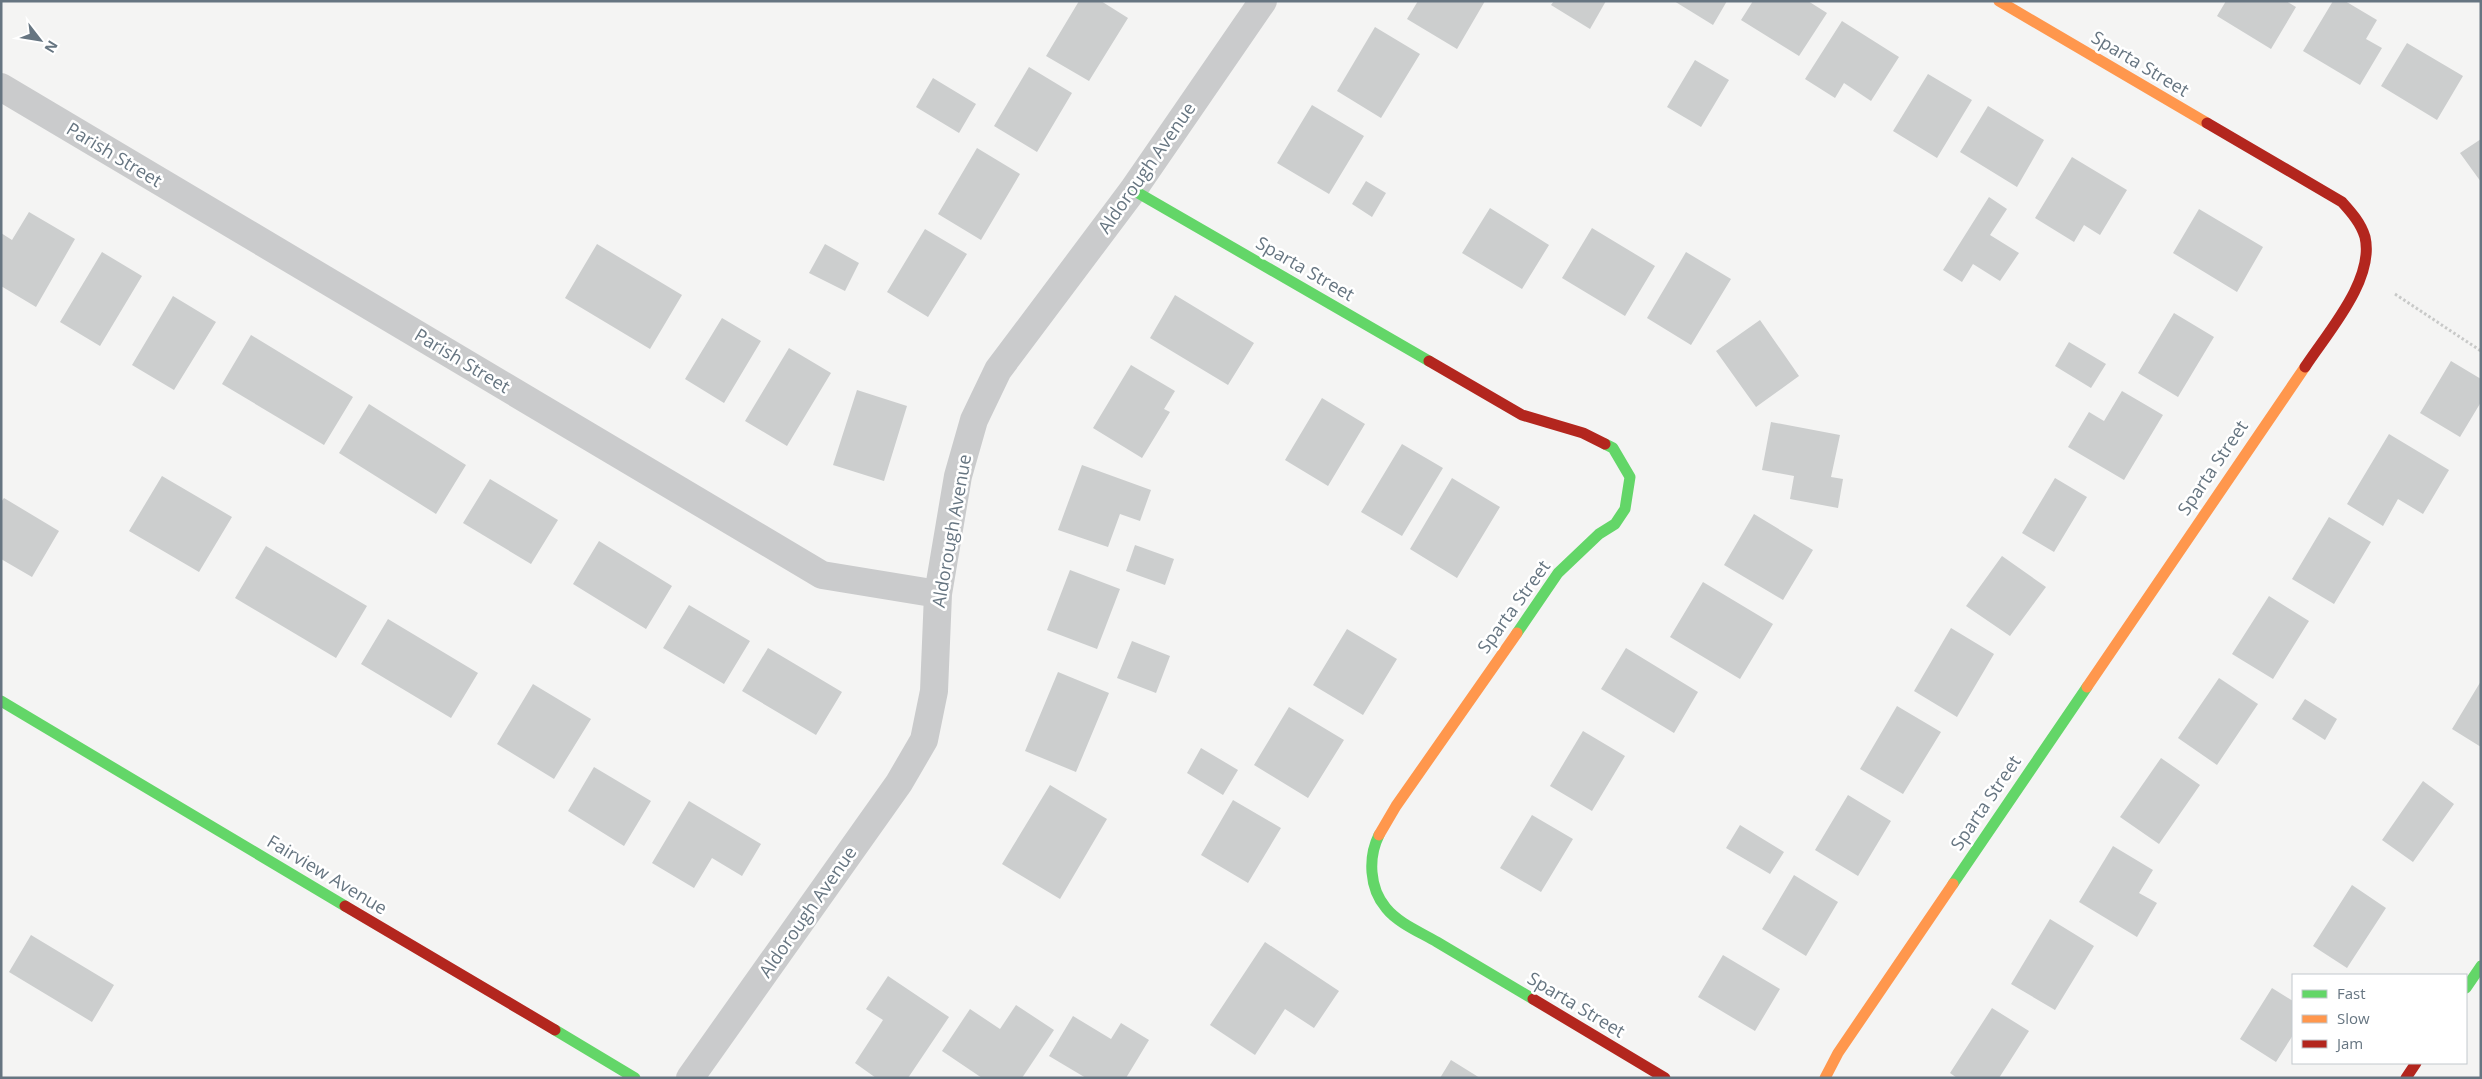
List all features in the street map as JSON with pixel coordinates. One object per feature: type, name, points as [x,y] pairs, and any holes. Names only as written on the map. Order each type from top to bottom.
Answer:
[{"type":"street","name":"Aldorough Avenue","points":[[690,1078],[899,783],[924,740],[934,690],[938,594],[958,476],[974,420],[998,370],[1133,190],[1263,1]]},
{"type":"street","name":"Sparta Street","points":[[1825,1078],[1838,1052],[2352,297],[2364,275],[2368,250],[2361,225],[2342,202],[1999,1]]},
{"type":"street","name":"Parish Street","points":[[1,87],[822,575],[938,594]]},
{"type":"street","name":"Sparta Street","points":[[1133,190],[1522,415],[1583,434],[1613,448],[1630,477],[1625,510],[1615,524],[1599,534],[1558,573],[1396,806],[1375,843],[1372,860],[1378,896],[1387,909],[1418,931],[1665,1078]]},
{"type":"street","name":"Fairview Avenue","points":[[1,701],[634,1078]]},
{"type":"street","points":[[2467,987],[2481,966]]},
{"type":"street","points":[[2406,1078],[2415,1064]]},
{"type":"path","points":[[2395,294],[2481,351]]},
{"type":"building","points":[[1079,1],[1101,1],[1128,18],[1089,81],[1046,56]]},
{"type":"building","points":[[1418,1],[1485,1],[1457,49],[1407,19]]},
{"type":"building","points":[[1554,1],[1606,1],[1590,29],[1551,5]]},
{"type":"building","points":[[1674,1],[1727,1],[1713,25]]},
{"type":"building","points":[[1753,1],[1808,1],[1827,13],[1799,56],[1741,20]]},
{"type":"building","points":[[2226,1],[2286,1],[2296,7],[2271,49],[2217,16]]},
{"type":"building","points":[[2333,1],[2345,1],[2377,20],[2366,39],[2382,48],[2360,85],[2303,51]]},
{"type":"building","points":[[1842,21],[1899,57],[1871,101],[1844,83],[1835,98],[1805,79]]},
{"type":"building","points":[[1375,27],[1420,54],[1381,118],[1337,91]]},
{"type":"building","points":[[2407,43],[2463,76],[2437,120],[2381,86]]},
{"type":"building","points":[[1695,60],[1729,80],[1701,127],[1667,107]]},
{"type":"building","points":[[1029,67],[1072,93],[1037,152],[994,126]]},
{"type":"building","points":[[1928,74],[1972,100],[1937,158],[1893,131]]},
{"type":"building","points":[[933,78],[976,104],[959,133],[916,107]]},
{"type":"building","points":[[1312,105],[1364,136],[1329,194],[1277,163]]},
{"type":"building","points":[[1988,106],[2044,140],[2017,187],[1960,152]]},
{"type":"building","points":[[2481,139],[2481,182],[2460,153]]},
{"type":"building","points":[[977,148],[1020,174],[981,240],[938,214]]},
{"type":"building","points":[[2072,157],[2127,190],[2100,235],[2084,225],[2074,242],[2035,218]]},
{"type":"building","points":[[1366,181],[1386,193],[1372,217],[1352,204]]},
{"type":"building","points":[[1989,197],[2007,209],[1990,235],[2019,253],[2000,281],[1973,264],[1962,282],[1943,270]]},
{"type":"building","points":[[1490,208],[1549,245],[1522,289],[1462,253]]},
{"type":"building","points":[[2199,209],[2263,247],[2237,292],[2173,253]]},
{"type":"building","points":[[29,212],[75,239],[36,307],[1,286],[1,233],[12,240]]},
{"type":"building","points":[[1592,228],[1655,266],[1625,316],[1562,278]]},
{"type":"building","points":[[925,229],[967,254],[928,317],[887,292]]},
{"type":"building","points":[[597,244],[682,295],[650,349],[565,298]]},
{"type":"building","points":[[825,244],[859,263],[845,291],[809,273]]},
{"type":"building","points":[[102,252],[142,276],[100,346],[60,322]]},
{"type":"building","points":[[1686,252],[1731,279],[1691,345],[1647,318]]},
{"type":"building","points":[[1175,295],[1254,343],[1228,385],[1150,338]]},
{"type":"building","points":[[173,296],[216,322],[174,390],[132,365]]},
{"type":"building","points":[[2174,313],[2214,337],[2178,397],[2138,373]]},
{"type":"building","points":[[722,318],[761,341],[724,403],[685,379]]},
{"type":"building","points":[[1760,320],[1799,376],[1756,407],[1716,351]]},
{"type":"building","points":[[251,335],[353,397],[324,445],[222,384]]},
{"type":"building","points":[[2069,342],[2106,364],[2091,388],[2055,366]]},
{"type":"building","points":[[789,348],[831,373],[787,446],[745,421]]},
{"type":"building","points":[[2451,361],[2481,379],[2481,402],[2460,437],[2420,413]]},
{"type":"building","points":[[1131,365],[1175,391],[1164,409],[1170,412],[1142,458],[1093,428]]},
{"type":"building","points":[[857,390],[907,406],[884,481],[833,465]]},
{"type":"building","points":[[2122,391],[2163,415],[2124,480],[2068,447],[2089,412],[2104,421]]},
{"type":"building","points":[[1322,398],[1365,424],[1328,486],[1285,460]]},
{"type":"building","points":[[369,404],[466,465],[436,514],[339,453]]},
{"type":"building","points":[[1771,422],[1840,435],[1831,477],[1843,479],[1838,508],[1790,499],[1794,476],[1762,470]]},
{"type":"building","points":[[2389,434],[2449,470],[2423,514],[2398,499],[2383,526],[2347,504]]},
{"type":"building","points":[[1402,444],[1443,468],[1402,536],[1361,512]]},
{"type":"building","points":[[1082,465],[1151,490],[1140,521],[1120,514],[1108,547],[1058,530]]},
{"type":"building","points":[[162,476],[232,517],[199,572],[129,531]]},
{"type":"building","points":[[1452,478],[1500,507],[1457,578],[1410,549]]},
{"type":"building","points":[[2055,478],[2087,497],[2054,552],[2022,533]]},
{"type":"building","points":[[490,479],[558,520],[531,564],[463,523]]},
{"type":"building","points":[[4,498],[59,531],[32,577],[1,559],[1,502]]},
{"type":"building","points":[[1754,514],[1813,550],[1783,600],[1724,565]]},
{"type":"building","points":[[2329,517],[2371,542],[2334,604],[2292,579]]},
{"type":"building","points":[[599,541],[672,586],[646,629],[573,584]]},
{"type":"building","points":[[1135,545],[1174,559],[1165,585],[1126,571]]},
{"type":"building","points":[[266,546],[367,606],[336,658],[235,598]]},
{"type":"building","points":[[2002,556],[2046,587],[2010,636],[1966,606]]},
{"type":"building","points":[[1070,570],[1120,589],[1097,649],[1047,630]]},
{"type":"building","points":[[1703,582],[1773,624],[1740,679],[1670,637]]},
{"type":"building","points":[[2269,596],[2309,621],[2273,679],[2232,654]]},
{"type":"building","points":[[689,605],[750,641],[724,684],[663,648]]},
{"type":"building","points":[[388,619],[478,673],[451,718],[361,664]]},
{"type":"building","points":[[1951,628],[1994,654],[1957,717],[1914,691]]},
{"type":"building","points":[[1347,629],[1397,659],[1363,715],[1313,685]]},
{"type":"building","points":[[1132,641],[1170,656],[1156,693],[1117,678]]},
{"type":"building","points":[[768,648],[842,692],[816,735],[742,691]]},
{"type":"building","points":[[1626,648],[1698,692],[1674,733],[1601,689]]},
{"type":"building","points":[[1058,672],[1109,693],[1076,772],[1025,751]]},
{"type":"building","points":[[2219,678],[2258,704],[2217,765],[2178,738]]},
{"type":"building","points":[[2481,681],[2481,747],[2452,729]]},
{"type":"building","points":[[533,684],[591,719],[554,779],[497,744]]},
{"type":"building","points":[[2305,699],[2337,719],[2325,740],[2292,719]]},
{"type":"building","points":[[1897,706],[1941,732],[1903,794],[1860,769]]},
{"type":"building","points":[[1289,707],[1344,740],[1308,798],[1254,765]]},
{"type":"building","points":[[1583,731],[1625,756],[1592,811],[1550,786]]},
{"type":"building","points":[[1201,748],[1238,770],[1223,795],[1187,773]]},
{"type":"building","points":[[2161,758],[2200,785],[2159,844],[2120,817]]},
{"type":"building","points":[[594,767],[651,801],[624,846],[568,811]]},
{"type":"building","points":[[2423,781],[2454,804],[2413,862],[2382,840]]},
{"type":"building","points":[[1050,785],[1107,819],[1060,899],[1002,864]]},
{"type":"building","points":[[1848,795],[1891,821],[1858,876],[1815,850]]},
{"type":"building","points":[[1233,800],[1281,828],[1248,883],[1201,855]]},
{"type":"building","points":[[689,801],[761,844],[742,876],[712,858],[694,888],[652,863]]},
{"type":"building","points":[[1532,815],[1573,839],[1541,892],[1500,868]]},
{"type":"building","points":[[1740,825],[1784,852],[1770,874],[1726,848]]},
{"type":"building","points":[[2113,846],[2153,870],[2139,893],[2157,903],[2137,937],[2079,902]]},
{"type":"building","points":[[1794,875],[1838,902],[1806,956],[1762,929]]},
{"type":"building","points":[[2352,885],[2386,908],[2347,968],[2313,946]]},
{"type":"building","points":[[2050,919],[2094,946],[2055,1010],[2011,984]]},
{"type":"building","points":[[31,935],[114,985],[92,1022],[9,972]]},
{"type":"building","points":[[1265,942],[1339,991],[1314,1028],[1285,1009],[1255,1055],[1210,1025]]},
{"type":"building","points":[[1723,955],[1780,989],[1755,1031],[1698,997]]},
{"type":"building","points":[[888,976],[949,1017],[908,1078],[876,1078],[855,1063],[883,1020],[866,1009]]},
{"type":"building","points":[[2272,988],[2292,1000],[2292,1037],[2276,1062],[2240,1039]]},
{"type":"building","points":[[1016,1005],[1054,1030],[1022,1078],[982,1078],[942,1051],[970,1009],[1000,1029]]},
{"type":"building","points":[[1992,1008],[2029,1031],[1999,1078],[1957,1078],[1950,1073]]},
{"type":"building","points":[[1073,1016],[1111,1039],[1121,1023],[1149,1040],[1126,1078],[1086,1078],[1049,1056]]},
{"type":"building","points":[[1451,1060],[1480,1078],[1440,1078]]},
{"type":"traffic: fast","points":[[1133,190],[1429,361]]},
{"type":"traffic: fast","points":[[1517,633],[1558,573],[1599,534],[1615,524],[1625,509],[1630,477],[1613,448],[1605,444]]},
{"type":"traffic: fast","points":[[1953,884],[2087,687]]},
{"type":"traffic: fast","points":[[1,701],[345,906]]},
{"type":"traffic: fast","points":[[1379,835],[1373,853],[1372,872],[1376,891],[1386,908],[1410,927],[1533,999]]},
{"type":"traffic: fast","points":[[2467,987],[2481,966]]},
{"type":"traffic: fast","points":[[555,1030],[635,1078]]},
{"type":"traffic: slow","points":[[1999,1],[2207,123]]},
{"type":"traffic: slow","points":[[2087,687],[2305,367]]},
{"type":"traffic: slow","points":[[1379,835],[1396,806],[1517,633]]},
{"type":"traffic: slow","points":[[1825,1078],[1838,1053],[1953,884]]},
{"type":"traffic: jam","points":[[2207,123],[2342,202],[2361,227],[2365,237],[2366,254],[2363,271],[2347,305],[2305,367]]},
{"type":"traffic: jam","points":[[1429,361],[1522,415],[1583,433],[1605,444]]},
{"type":"traffic: jam","points":[[345,906],[555,1030]]},
{"type":"traffic: jam","points":[[1533,999],[1665,1078]]},
{"type":"traffic: jam","points":[[2406,1078],[2415,1064]]}]
